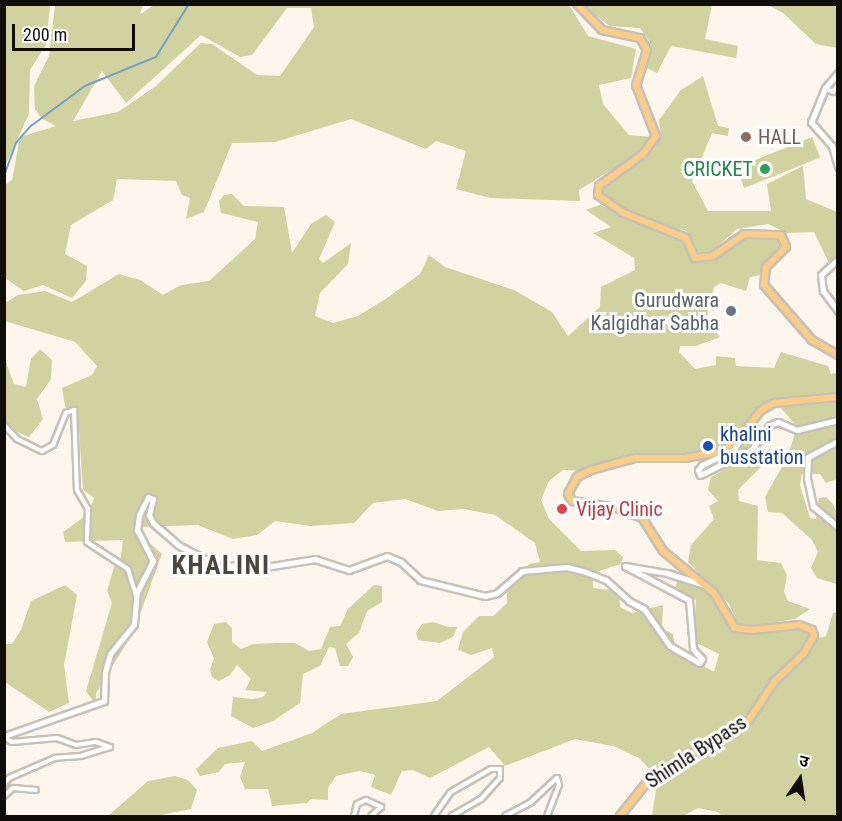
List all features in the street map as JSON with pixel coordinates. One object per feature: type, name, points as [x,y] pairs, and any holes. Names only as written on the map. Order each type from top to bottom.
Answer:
[{"type":"highway","points":[[577,4],[602,30],[640,38],[647,50],[636,85],[656,136],[651,147],[599,186],[598,195],[624,213],[686,238],[695,258],[713,256],[744,234],[781,235],[786,247],[766,267],[764,285],[812,340],[837,355]]},
{"type":"highway","name":"Shimla Bypass","points":[[620,816],[652,776],[749,720],[774,682],[804,653],[814,636],[812,630],[799,625],[752,630],[735,628],[708,586],[663,551],[642,518],[617,508],[572,501],[568,494],[577,477],[591,470],[635,458],[685,458],[720,452],[743,434],[760,411],[774,403],[837,397]]},
{"type":"street","points":[[837,73],[825,88],[811,122],[832,146],[837,167]]},
{"type":"street","points":[[825,88],[833,92],[837,85]]},
{"type":"street","points":[[837,259],[821,275],[823,291],[837,311]]},
{"type":"street","points":[[4,425],[17,439],[42,451],[53,445],[66,412],[74,410],[77,490],[88,508],[87,542],[128,568],[136,596],[134,624],[113,649],[105,669],[104,701],[4,736]]},
{"type":"street","points":[[743,434],[734,450],[702,465],[698,470],[700,475],[751,450],[770,424],[778,422],[797,430],[837,420]]},
{"type":"street","points":[[837,441],[808,457],[807,478],[813,506],[837,527]]},
{"type":"street","points":[[136,596],[153,561],[137,530],[143,503],[150,496],[153,499],[149,515],[153,523],[178,545],[222,568],[239,564],[259,568],[315,559],[349,570],[387,556],[401,562],[420,580],[485,596],[497,593],[522,571],[567,567],[586,572],[611,583],[628,601],[644,609],[670,646],[699,663],[702,659],[693,647],[689,600],[625,566],[667,573],[708,586]]},
{"type":"street","points":[[4,736],[12,742],[54,738],[76,745],[96,742],[110,747],[81,756],[55,758],[9,778],[4,784]]},
{"type":"street","points":[[434,816],[451,792],[491,769],[500,769],[499,779],[481,799],[450,816]]},
{"type":"street","points":[[505,816],[531,802],[551,780],[558,778],[547,816]]},
{"type":"street","points":[[4,796],[13,788],[36,790]]},
{"type":"street","points":[[354,816],[357,804],[366,800],[381,807],[371,816]]},
{"type":"green space","points":[[5,4],[50,5],[46,45],[30,70],[29,114],[5,166]]},
{"type":"green space","points":[[156,4],[569,5],[588,36],[636,49],[631,78],[599,85],[603,104],[629,135],[652,137],[648,147],[579,190],[580,201],[490,198],[456,189],[466,151],[436,141],[426,149],[351,119],[275,142],[232,143],[204,212],[186,219],[190,198],[182,195],[176,181],[117,179],[113,200],[71,225],[65,254],[87,266],[86,281],[72,298],[43,285],[24,291],[5,278],[4,186],[12,180],[20,137],[56,126],[41,118],[35,109],[34,86],[49,56],[55,5],[143,5],[140,14]],"holes":[[[287,8],[311,8],[314,27],[280,76],[257,75],[212,44],[201,43],[156,86],[118,112],[73,121],[102,71],[126,103],[201,35],[240,57],[252,55]]]},
{"type":"green space","points":[[581,5],[712,5],[705,39],[738,46],[736,58],[671,46],[657,73],[647,68],[650,42],[640,28],[610,26]]},
{"type":"green space","points":[[768,5],[837,5],[837,48],[816,44],[783,13]]},
{"type":"green space","points":[[703,76],[718,126],[729,128],[728,136],[712,133],[692,181],[708,211],[771,211],[767,184],[803,166],[806,199],[837,212],[837,254],[829,263],[814,232],[787,233],[768,224],[737,229],[712,251],[701,253],[694,249],[685,230],[663,227],[605,198],[601,192],[604,186],[654,149],[661,136],[659,120],[681,90]]},
{"type":"green space","name":"CRICKET","points":[[812,137],[820,157],[744,188],[736,168]]},
{"type":"green space","points":[[232,194],[244,206],[284,207],[292,253],[311,224],[326,215],[335,222],[319,259],[323,263],[351,243],[348,264],[320,293],[315,316],[333,323],[358,316],[387,298],[420,274],[429,255],[445,267],[514,290],[552,312],[568,336],[600,307],[601,287],[635,270],[634,258],[593,233],[611,227],[586,210],[600,205],[685,239],[695,259],[714,257],[745,236],[780,237],[784,247],[760,275],[750,277],[746,291],[721,283],[714,287],[706,320],[720,337],[696,346],[680,346],[679,352],[695,369],[716,365],[716,356],[735,358],[736,366],[774,368],[781,352],[828,366],[831,374],[837,373],[837,479],[826,483],[820,474],[802,474],[800,485],[810,518],[816,519],[819,498],[826,497],[833,504],[838,516],[837,584],[817,578],[811,568],[818,552],[812,540],[782,513],[768,512],[765,497],[787,458],[797,427],[774,400],[755,413],[757,430],[750,448],[711,464],[695,452],[685,457],[635,457],[582,471],[563,470],[549,481],[541,500],[549,519],[581,551],[615,550],[623,557],[621,564],[593,573],[593,588],[619,591],[620,607],[632,613],[663,605],[662,629],[673,634],[675,648],[714,672],[719,654],[693,641],[696,600],[675,588],[682,568],[714,594],[734,629],[741,632],[799,626],[812,631],[803,652],[773,681],[748,719],[693,757],[655,775],[639,758],[613,746],[575,739],[505,766],[489,747],[430,778],[413,770],[402,771],[391,795],[371,787],[375,775],[360,771],[336,776],[328,788],[328,800],[311,799],[307,803],[272,806],[268,789],[245,789],[240,777],[245,762],[225,764],[219,772],[200,776],[196,769],[218,748],[252,741],[262,751],[312,733],[341,714],[437,701],[494,657],[492,648],[471,655],[458,650],[463,632],[479,616],[493,616],[507,603],[507,593],[529,564],[540,562],[535,543],[495,515],[464,509],[438,511],[405,499],[373,503],[354,523],[311,526],[275,521],[257,535],[233,539],[198,525],[141,527],[139,534],[162,554],[133,633],[96,693],[97,707],[86,691],[112,603],[107,591],[114,567],[120,562],[123,540],[65,542],[63,532],[88,514],[94,498],[83,490],[79,431],[65,406],[62,388],[92,375],[97,366],[75,342],[5,321],[5,303],[18,295],[45,291],[72,302],[119,274],[140,280],[163,295],[181,285],[209,281],[255,239],[258,222],[221,213],[219,201],[224,195]]},
{"type":"green space","points":[[40,349],[52,360],[51,379],[37,399],[43,419],[29,437],[5,427],[4,357],[14,384],[26,387],[31,359]]},
{"type":"green space","points":[[758,452],[763,465],[738,490],[739,501],[758,506],[757,560],[781,563],[787,575],[784,592],[788,601],[810,609],[795,619],[744,627],[738,624],[729,604],[688,562],[691,545],[714,519],[709,506],[718,501],[708,490],[711,477]]},
{"type":"green space","points":[[65,585],[77,595],[64,665],[69,703],[49,712],[5,682],[5,644],[12,644],[21,630],[31,601]]},
{"type":"green space","points":[[374,585],[382,586],[382,602],[367,611],[359,633],[346,644],[353,657],[348,666],[340,666],[335,648],[329,647],[320,666],[303,674],[300,703],[273,721],[253,728],[231,716],[233,697],[252,699],[263,697],[267,692],[245,690],[251,679],[237,665],[230,675],[219,681],[212,677],[210,670],[214,658],[207,642],[214,624],[226,622],[232,628],[232,642],[241,649],[253,644],[295,643],[309,651],[321,649],[330,627],[340,626],[348,609]]},
{"type":"green space","points":[[837,612],[837,816],[722,816],[718,812],[698,808],[683,816],[652,816],[658,778],[696,759],[750,721],[775,682],[816,639],[826,636],[833,613]]},
{"type":"green space","points":[[433,622],[457,627],[453,637],[440,643],[418,640],[416,633],[422,624]]},
{"type":"green space","points":[[175,776],[188,780],[197,790],[191,809],[156,816],[108,816],[148,781]]},
{"type":"waterway","points":[[4,176],[16,143],[31,126],[85,86],[156,57],[189,4]]},
{"type":"place","name":"HALL","points":[[746,137]]},
{"type":"place","name":"CRICKET","points":[[765,169]]},
{"type":"place","name":"Gurudwara Kalgidhar Sabha","points":[[731,311]]},
{"type":"place","name":"khalini busstation","points":[[708,446]]},
{"type":"place","name":"Vijay Clinic","points":[[562,509]]},
{"type":"district","name":"KHALINI","points":[[221,566]]}]
